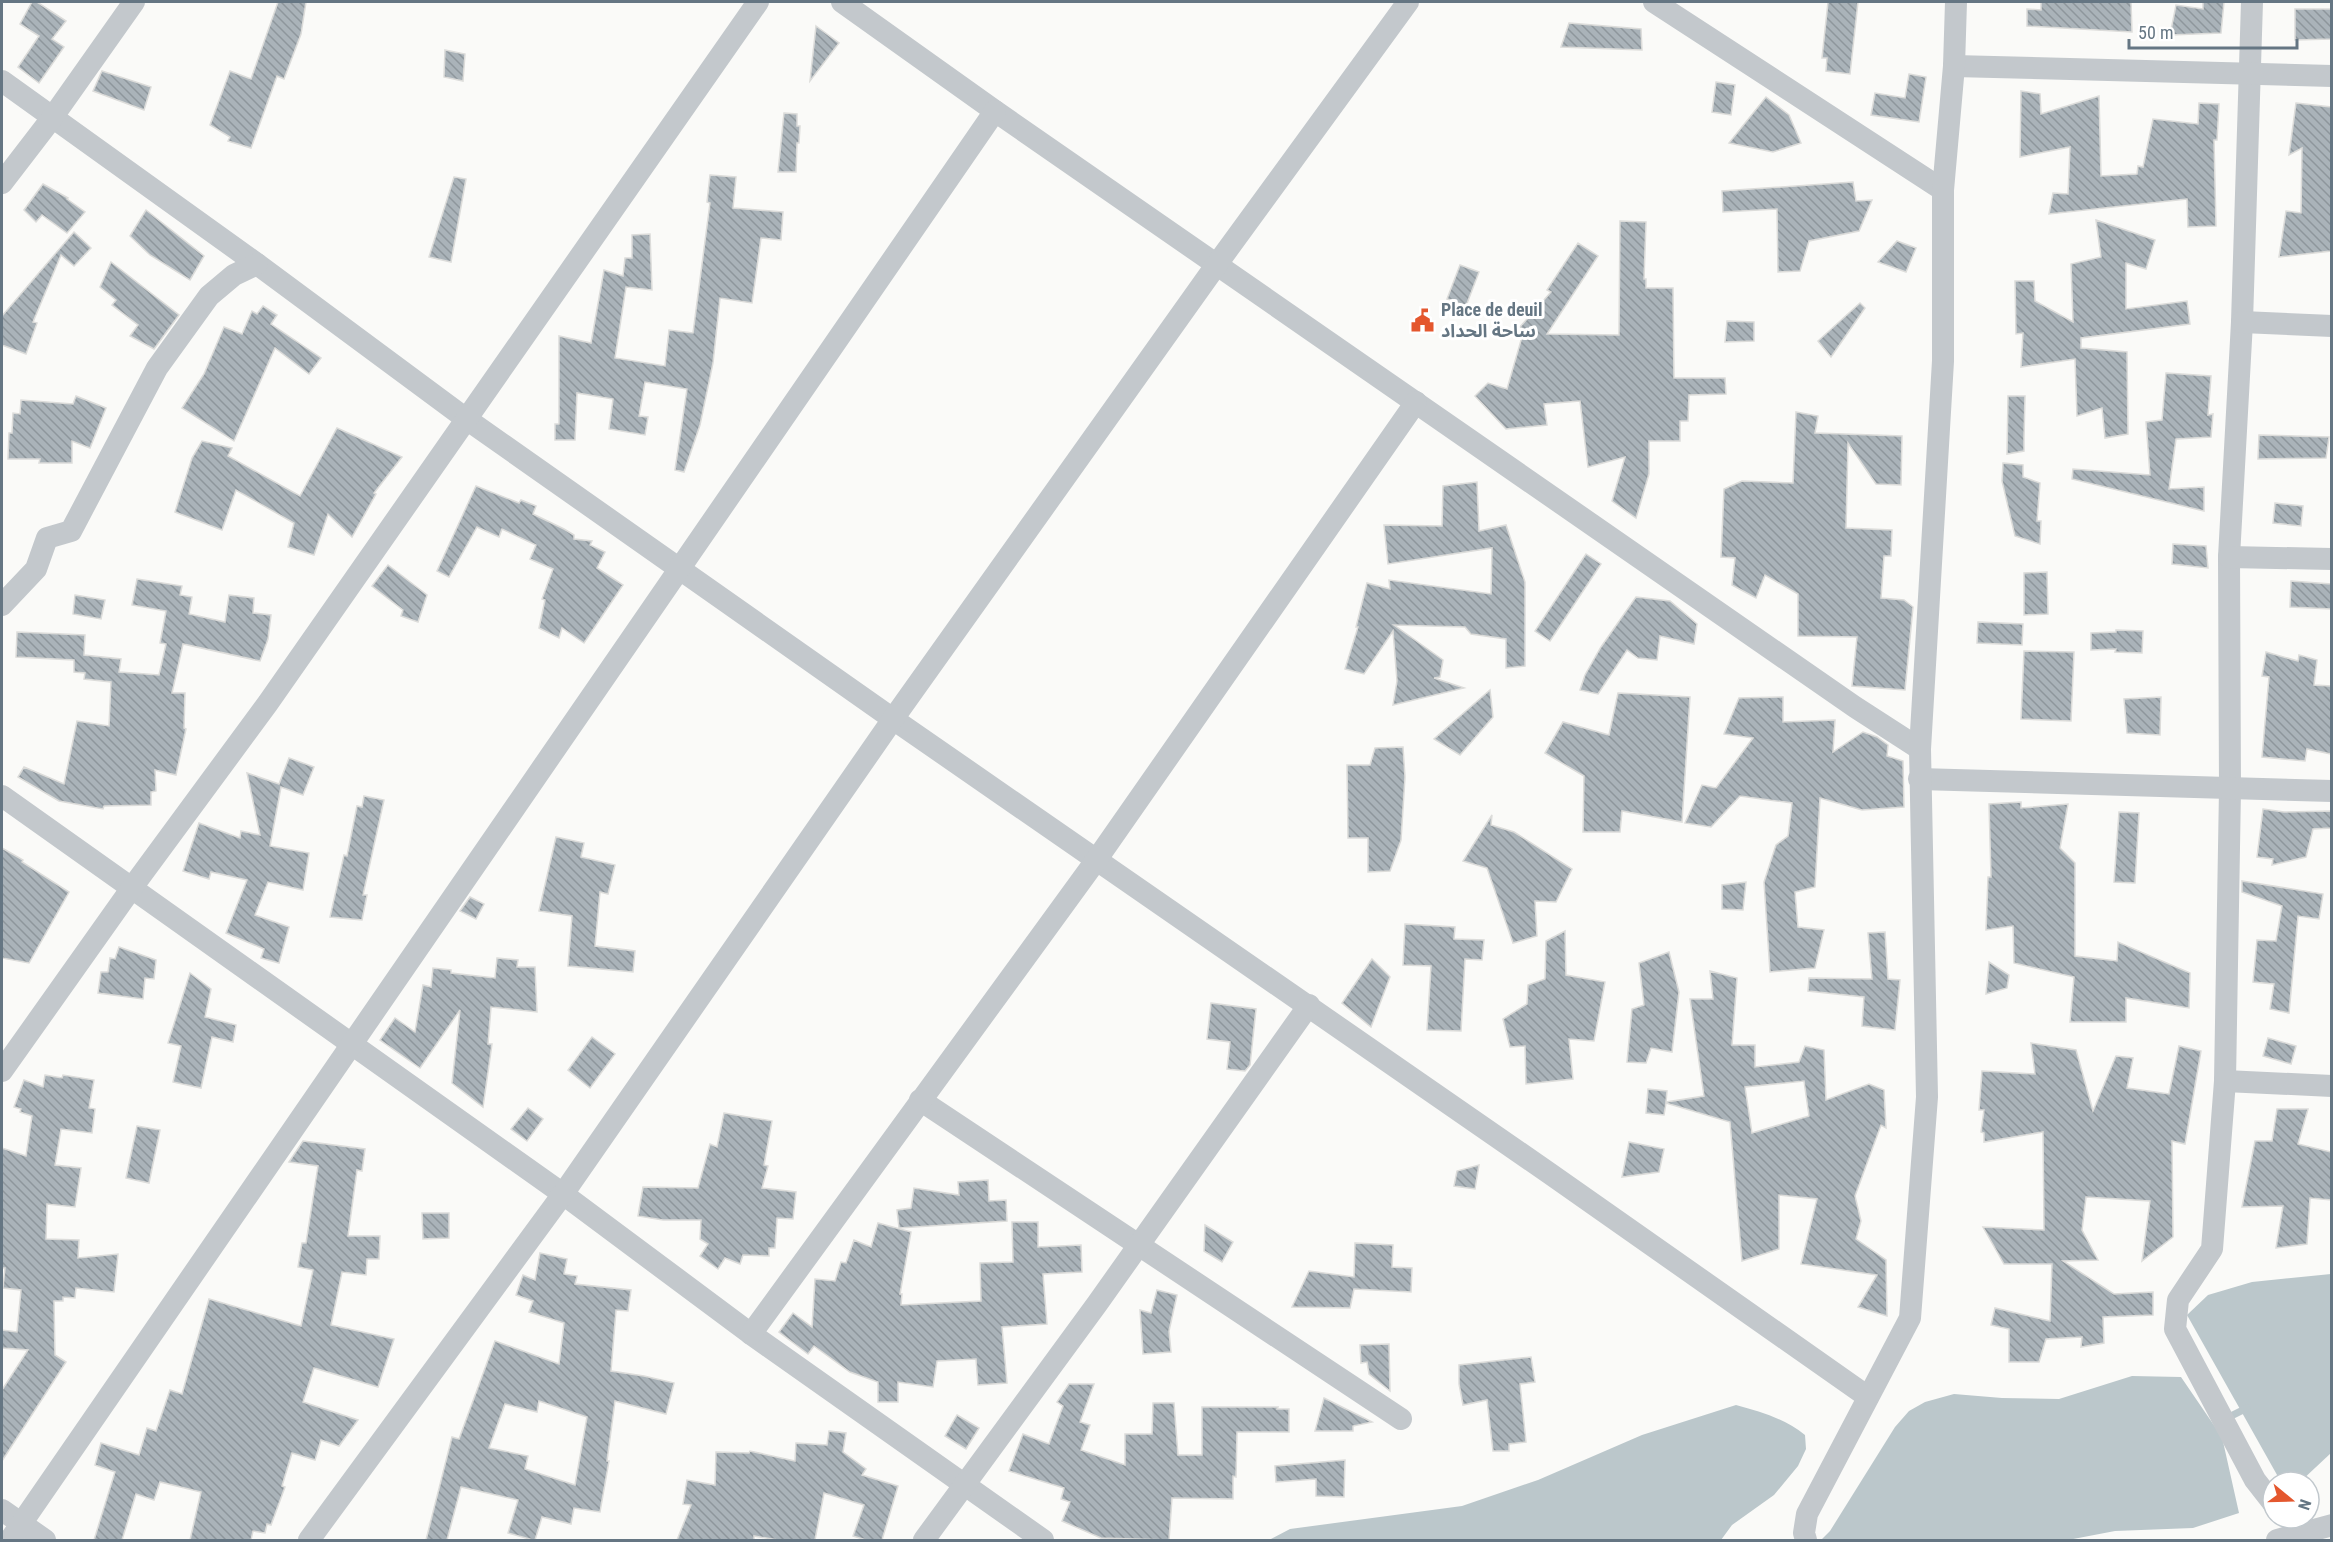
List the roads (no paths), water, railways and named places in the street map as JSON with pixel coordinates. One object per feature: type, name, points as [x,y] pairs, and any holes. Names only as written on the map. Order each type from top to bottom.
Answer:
[{"type":"street","points":[[2,183],[52,118],[134,2]]},
{"type":"street","points":[[2,1071],[268,704],[465,418],[758,2]]},
{"type":"street","points":[[842,2],[995,111],[1855,707],[1920,749]]},
{"type":"street","points":[[309,1540],[563,1194],[893,719],[1407,2]]},
{"type":"street","points":[[1654,2],[1943,190]]},
{"type":"street","points":[[1805,1537],[1807,1514],[1910,1318],[1927,1097],[1920,749],[1943,361],[1943,190],[1954,66],[1956,2]]},
{"type":"street","points":[[2252,2],[2242,322],[2229,557],[2230,789],[2225,1081],[2212,1248],[2178,1300],[2175,1329],[2261,1488]]},
{"type":"street","points":[[1954,66],[2331,76]]},
{"type":"street","points":[[2,81],[257,264],[465,418],[893,719],[1309,1005],[1868,1397]]},
{"type":"street","points":[[16,1532],[995,111]]},
{"type":"street","points":[[2,605],[36,569],[47,538],[71,531],[157,368],[209,296],[234,275],[257,264]]},
{"type":"street","points":[[2242,322],[2331,326]]},
{"type":"street","points":[[752,1334],[1097,859],[1416,402]]},
{"type":"street","points":[[2229,557],[2331,559]]},
{"type":"street","points":[[1919,779],[2331,791]]},
{"type":"street","points":[[2,796],[131,890],[563,1194],[752,1334],[1043,1540]]},
{"type":"street","points":[[924,1540],[1309,1005]]},
{"type":"street","points":[[2225,1081],[2331,1086]]},
{"type":"street","points":[[920,1100],[1401,1419]]},
{"type":"street","points":[[2,1510],[16,1532],[45,1540]]},
{"type":"street","points":[[2286,1531],[2331,1526]]},
{"type":"waterway","points":[[2225,1419],[2247,1408]]},
{"type":"place","name":"Place de deuil ساحة الحداد","points":[[1423,320]]}]
